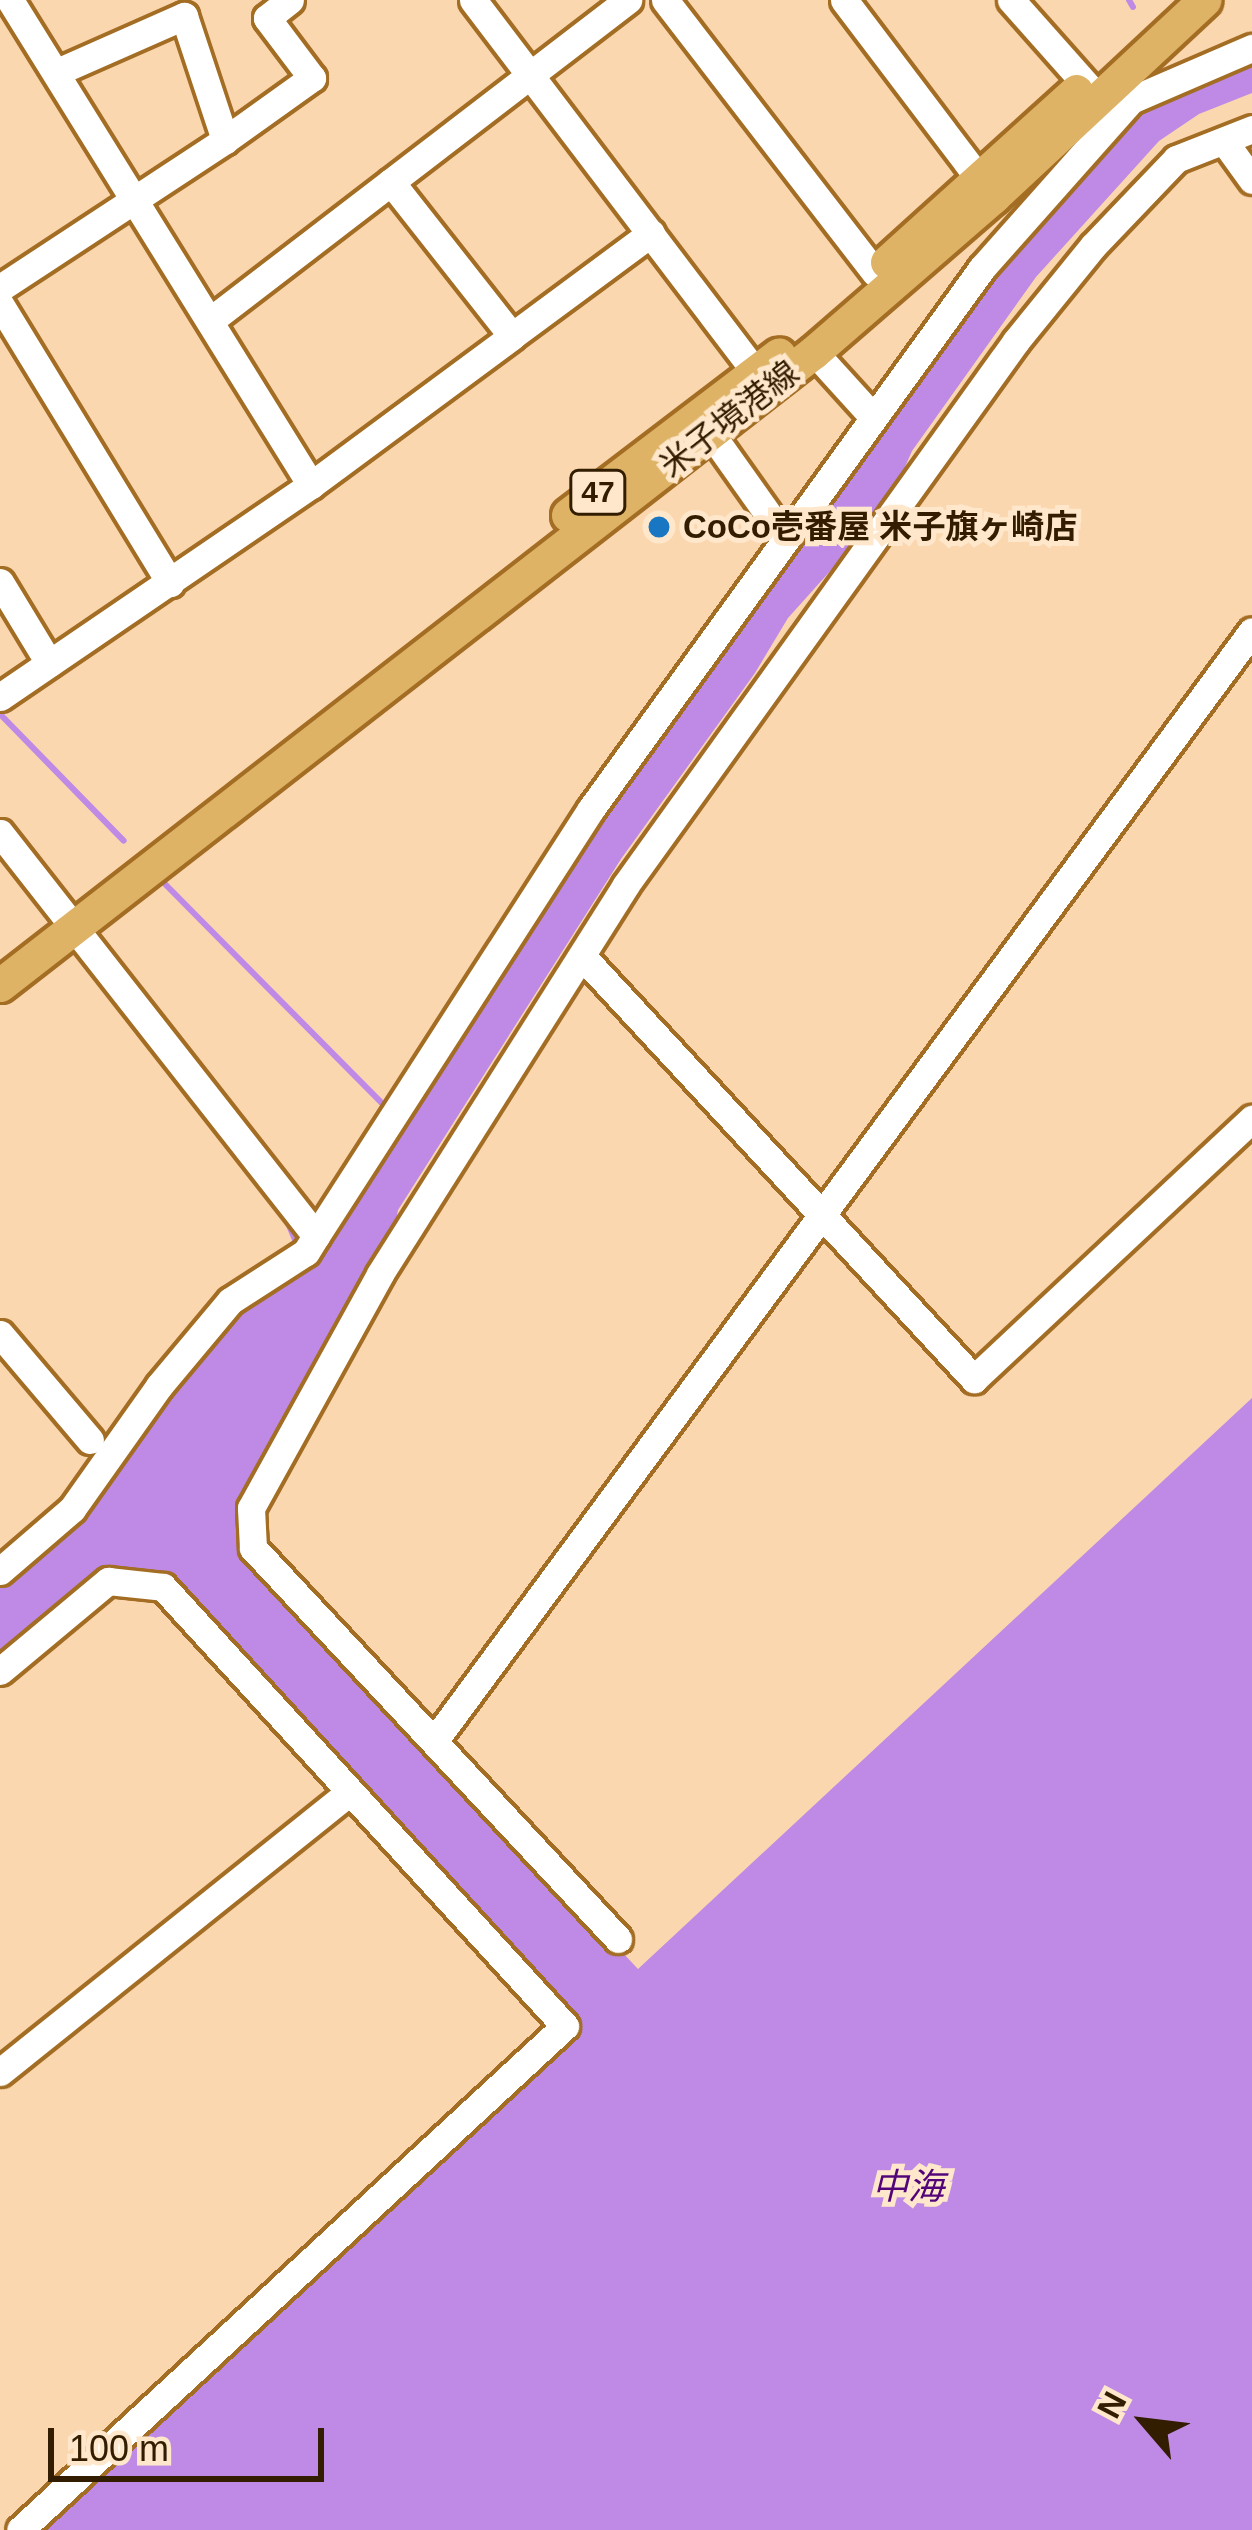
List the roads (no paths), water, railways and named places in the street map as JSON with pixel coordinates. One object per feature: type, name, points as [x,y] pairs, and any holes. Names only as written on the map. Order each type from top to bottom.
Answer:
[{"type":"main road","name":"米子境港線","points":[[0,985],[71,918],[761,380],[814,352],[1092,91],[1175,0]]},
{"type":"main road","name":"米子境港線","points":[[0,961],[71,918],[712,435],[761,380],[977,176],[1204,0]]},
{"type":"street","points":[[10,0],[311,485]]},
{"type":"street","points":[[473,0],[761,380]]},
{"type":"street","points":[[211,320],[628,0]]},
{"type":"street","points":[[665,0],[875,273]]},
{"type":"street","points":[[844,0],[977,176]]},
{"type":"street","points":[[1011,0],[1092,91]]},
{"type":"street","points":[[0,288],[312,78],[271,6]]},
{"type":"street","points":[[57,72],[184,16],[225,140]]},
{"type":"street","points":[[0,1571],[72,1509],[159,1386],[230,1301],[306,1252],[572,837],[1014,228],[1118,112],[1142,93],[1252,48]]},
{"type":"street","points":[[618,1939],[253,1548],[251,1508],[380,1274],[625,886],[1016,341],[1093,246],[1176,159],[1252,129]]},
{"type":"street","points":[[1224,141],[1252,180]]},
{"type":"street","points":[[391,182],[512,336]]},
{"type":"street","points":[[0,697],[311,485],[651,233]]},
{"type":"street","points":[[0,304],[170,583]]},
{"type":"street","points":[[814,352],[873,417]]},
{"type":"street","points":[[712,435],[785,538]]},
{"type":"street","points":[[0,582],[49,662]]},
{"type":"street","points":[[435,1740],[1252,631]]},
{"type":"street","points":[[0,832],[316,1236]]},
{"type":"street","points":[[581,956],[974,1379],[1252,1119]]},
{"type":"street","points":[[1,1339],[90,1440]]},
{"type":"street","points":[[0,1671],[108,1581],[163,1587],[565,2026],[20,2530]]},
{"type":"street","points":[[0,2072],[350,1792]]},
{"type":"water","name":"中海","points":[[1252,60],[1252,93],[1199,114],[1159,141],[1036,277],[912,451],[901,476],[841,559],[788,618],[755,673],[621,859],[398,1210],[392,1241],[244,1550],[638,1969],[1252,1398],[1252,2530],[33,2530],[579,2023],[165,1572],[106,1568],[0,1655],[0,1584],[231,1317],[305,1266],[536,911],[1009,248],[1124,118]]},
{"type":"waterway","points":[[1129,0],[1133,7]]},
{"type":"waterway","points":[[0,714],[124,841]]},
{"type":"waterway","points":[[165,884],[386,1107]]},
{"type":"waterway","points":[[285,1216],[297,1244]]},
{"type":"place","name":"CoCo壱番屋 米子旗ヶ崎店","points":[[659,527]]}]
